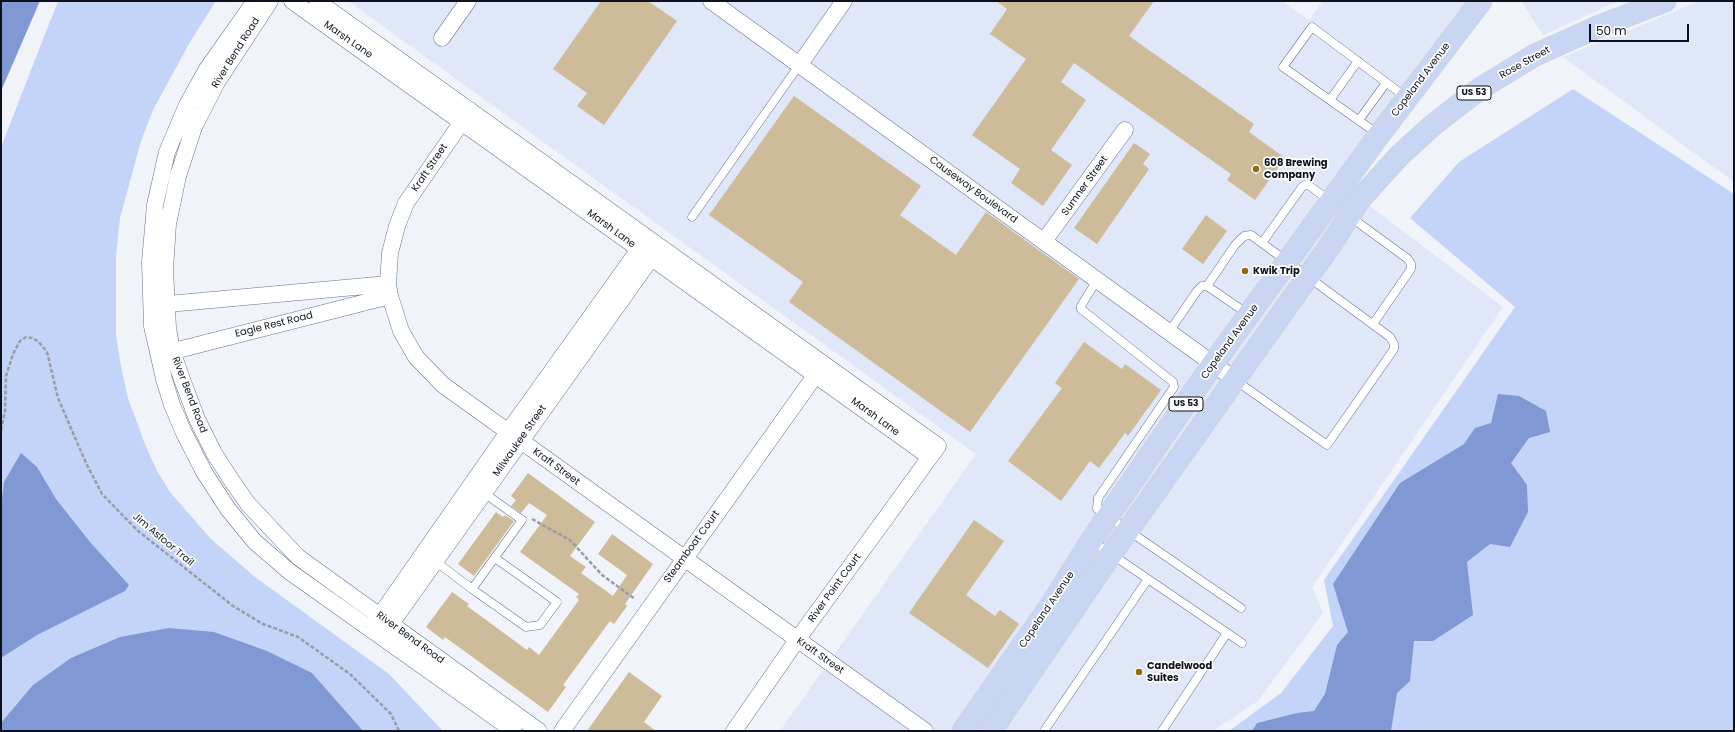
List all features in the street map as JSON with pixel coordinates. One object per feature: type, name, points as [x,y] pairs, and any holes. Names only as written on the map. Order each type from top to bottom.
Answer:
[{"type":"highway","name":"Copeland Avenue","points":[[962,731],[1025,642],[1091,541],[1214,364],[1288,262],[1339,209],[1380,135],[1481,1]]},
{"type":"highway","name":"Rose Street","points":[[1307,276],[1329,247],[1339,209],[1360,199],[1400,155],[1433,125],[1480,88],[1539,53],[1600,26],[1665,1]]},
{"type":"highway","name":"US 53","points":[[991,731],[1111,554],[1307,276]]},
{"type":"highway","points":[[991,731],[987,721],[988,713],[1022,660],[1025,642]]},
{"type":"street","name":"River Bend Road","points":[[158,305],[150,262],[155,205],[167,152],[187,105],[207,69],[255,1]]},
{"type":"street","name":"River Bend Road","points":[[270,1],[227,64],[194,127],[178,176],[168,224],[165,268],[158,305],[152,326],[165,353],[164,379],[184,433],[204,472],[228,509],[255,542],[290,572],[381,626],[538,731]]},
{"type":"street","name":"Marsh Lane","points":[[292,1],[466,116]]},
{"type":"street","name":"Marsh Lane","points":[[317,1],[466,116],[934,452]]},
{"type":"street","points":[[442,38],[468,1]]},
{"type":"street","name":"Causeway Boulevard","points":[[711,1],[1214,364],[1234,380]]},
{"type":"street","points":[[800,64],[844,1]]},
{"type":"street","name":"Kraft Street","points":[[466,116],[406,203],[397,226],[390,253],[389,290],[401,331],[416,357],[443,385],[925,731]]},
{"type":"street","name":"Sumner Street","points":[[1044,241],[1125,130]]},
{"type":"street","name":"Milwaukee Street","points":[[381,626],[514,436],[649,248]]},
{"type":"street","points":[[158,305],[389,290]]},
{"type":"street","name":"Eagle Rest Road","points":[[165,353],[389,290]]},
{"type":"street","name":"Steamboat Court","points":[[562,731],[820,369]]},
{"type":"street","name":"Milwaukee Street","points":[[381,626],[435,561],[484,493],[514,436]]},
{"type":"street","name":"River Point Court","points":[[734,731],[797,640],[934,452]]},
{"type":"street","name":"River Bend Road","points":[[381,626],[514,731]]},
{"type":"lane","points":[[1380,135],[1283,67],[1312,27],[1407,98]]},
{"type":"lane","points":[[1330,100],[1358,62]]},
{"type":"lane","points":[[692,217],[800,64]]},
{"type":"lane","points":[[1359,120],[1386,82]]},
{"type":"lane","points":[[1262,243],[1302,187],[1307,184],[1408,259],[1411,264],[1411,269],[1373,324]]},
{"type":"lane","points":[[1207,286],[1235,245],[1244,236],[1251,235],[1373,324],[1390,337],[1394,344],[1394,349],[1327,445],[1234,380]]},
{"type":"lane","points":[[1097,280],[1080,306],[1080,309],[1173,382],[1174,387],[1098,498],[1097,509],[1241,608]]},
{"type":"lane","points":[[1169,332],[1202,286],[1207,286],[1250,315]]},
{"type":"lane","points":[[472,588],[522,520],[484,493]]},
{"type":"lane","points":[[1091,541],[1242,643]]},
{"type":"lane","points":[[435,561],[526,627],[540,625],[557,602],[495,558]]},
{"type":"lane","points":[[1044,731],[1148,579]]},
{"type":"lane","points":[[1162,731],[1227,633]]},
{"type":"path","name":"Jim Asfoor Trail","points":[[1,430],[5,411],[6,376],[13,354],[20,341],[26,337],[32,338],[38,341],[47,352],[58,398],[86,463],[102,494],[138,531],[233,606],[263,624],[298,637],[350,674],[391,714],[399,731]]},
{"type":"path","points":[[529,516],[570,540],[602,575],[635,599]]},
{"type":"shaded area","points":[[58,1],[216,1],[190,42],[153,110],[141,141],[120,218],[116,255],[116,335],[128,398],[156,469],[170,492],[211,539],[255,577],[389,674],[443,731],[1,731],[1,147]]},
{"type":"shaded area","points":[[348,1],[1282,1],[1309,20],[1323,1],[1481,1],[1341,184],[1503,307],[1312,587],[1323,613],[1258,701],[1213,731],[780,731],[976,454]]},
{"type":"shaded area","points":[[1521,1],[1618,1],[1543,35]]},
{"type":"shaded area","points":[[1700,1],[1734,1],[1734,182],[1563,57]]},
{"type":"shaded area","points":[[1573,89],[1734,194],[1734,731],[1229,731],[1281,693],[1333,626],[1324,580],[1515,307],[1410,218],[1459,162]]},
{"type":"water","points":[[1,1],[40,1],[1,91]]},
{"type":"water","points":[[1498,394],[1519,396],[1546,411],[1550,432],[1529,438],[1511,463],[1527,485],[1528,512],[1510,547],[1490,544],[1467,562],[1473,615],[1433,641],[1414,641],[1410,681],[1397,693],[1391,731],[1252,731],[1257,723],[1297,713],[1314,711],[1325,694],[1337,645],[1348,632],[1333,584],[1400,483],[1464,444],[1475,428],[1491,423]]},
{"type":"water","points":[[21,453],[37,467],[56,499],[90,542],[129,585],[125,591],[37,635],[1,658],[1,506],[4,482]]},
{"type":"water","points":[[169,628],[214,632],[267,651],[312,673],[363,731],[1,731],[1,723],[33,685],[71,658],[120,637]]},
{"type":"building","points":[[601,1],[648,1],[677,21],[604,125],[577,106],[587,93],[553,69]]},
{"type":"building","points":[[996,1],[1154,1],[1129,36],[1254,124],[1249,132],[1285,158],[1255,200],[1227,180],[1231,174],[1074,63],[1061,82],[1086,100],[1051,150],[1072,165],[1043,206],[1011,183],[1020,169],[972,135],[1026,59],[990,34],[1007,9]]},
{"type":"building","points":[[794,96],[921,186],[900,215],[956,255],[986,212],[1079,279],[970,432],[789,302],[803,282],[709,215]]},
{"type":"building","points":[[1134,143],[1150,154],[1143,164],[1149,169],[1097,244],[1074,228]]},
{"type":"building","points":[[1206,215],[1227,231],[1203,264],[1182,249]]},
{"type":"building","points":[[1084,342],[1122,369],[1125,364],[1161,390],[1128,436],[1125,433],[1099,468],[1090,461],[1061,501],[1008,461],[1062,388],[1055,383]]},
{"type":"building","points":[[528,473],[595,522],[570,556],[586,567],[581,573],[613,596],[627,575],[598,554],[612,534],[653,564],[625,604],[627,606],[614,624],[610,621],[563,685],[566,687],[548,712],[445,637],[443,640],[426,627],[452,592],[469,604],[467,606],[527,650],[529,647],[539,655],[579,600],[576,597],[579,594],[520,552],[547,515],[529,503],[521,513],[511,506],[516,500],[511,496]]},
{"type":"building","points":[[496,512],[503,517],[505,515],[514,521],[474,576],[458,564]]},
{"type":"building","points":[[974,520],[1004,541],[966,595],[995,616],[1000,610],[1019,624],[988,668],[909,613]]},
{"type":"building","points":[[629,672],[662,696],[644,722],[656,731],[587,731]]},
{"type":"place","name":"608 Brewing Company","points":[[1256,169]]},
{"type":"place","name":"Kwik Trip","points":[[1245,271]]},
{"type":"place","name":"Candelwood Suites","points":[[1139,672]]}]
